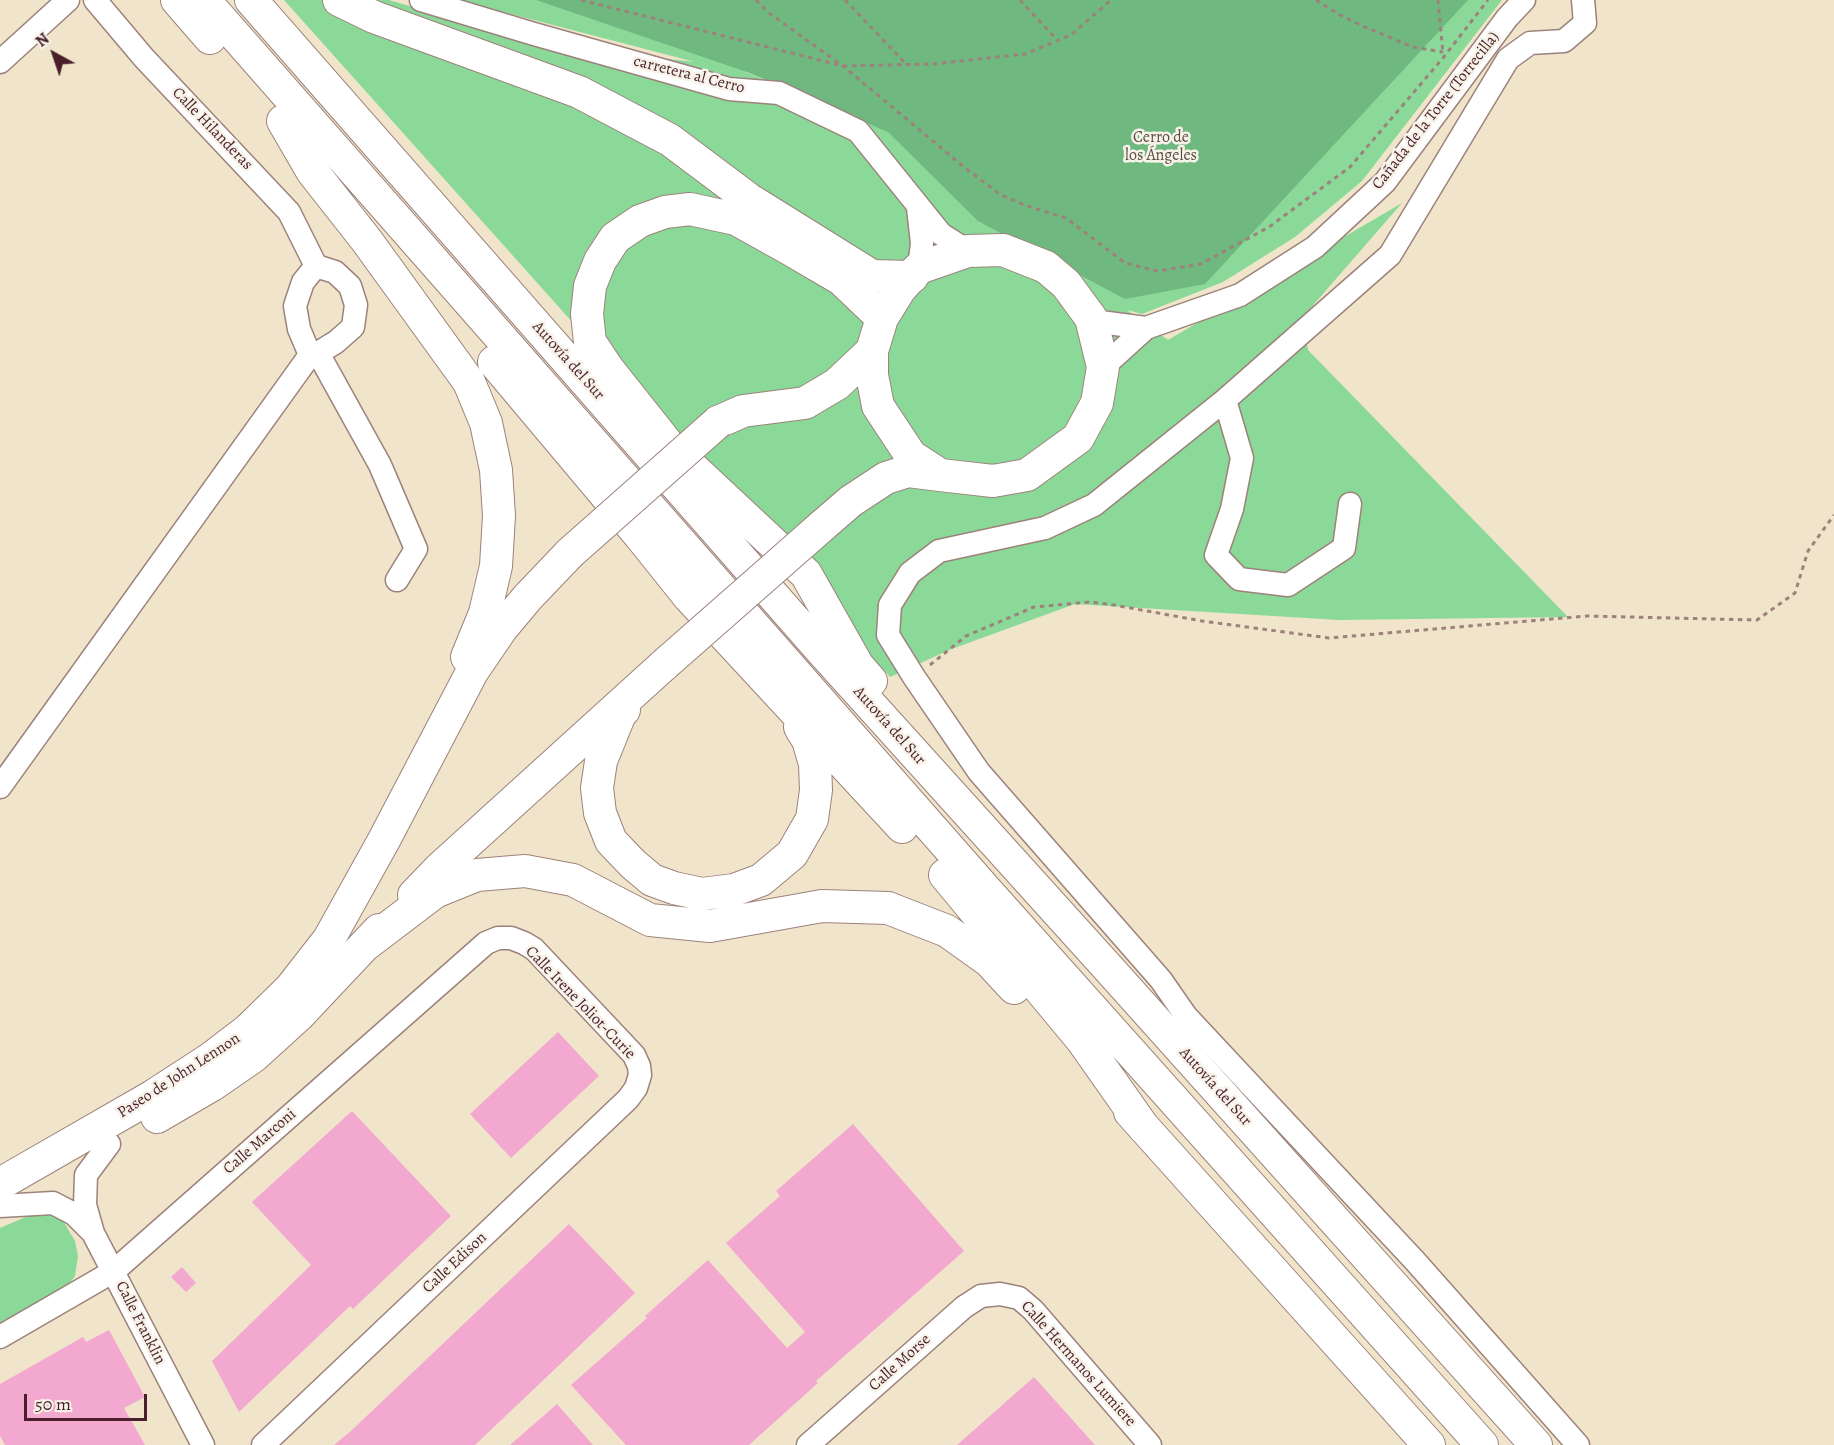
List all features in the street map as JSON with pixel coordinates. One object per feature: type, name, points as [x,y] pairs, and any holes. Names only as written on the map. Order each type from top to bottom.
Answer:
[{"type":"highway","points":[[177,0],[526,400],[689,597],[884,806],[956,887],[1082,1040],[1144,1128]]},
{"type":"highway","points":[[204,0],[978,881],[1482,1445]]},
{"type":"highway","name":"Autovía del Sur","points":[[251,0],[820,649],[1536,1445]]},
{"type":"highway","points":[[339,0],[374,17],[579,92],[670,140],[750,200],[872,276],[916,273],[968,251],[1003,250],[1046,267],[1066,284],[1091,318],[1103,367],[1097,403],[1078,438],[1027,475],[993,481],[908,471],[886,478],[851,501],[665,664],[440,868],[364,946]]},
{"type":"highway","points":[[283,121],[312,171],[367,241],[469,382],[486,423],[496,470],[499,516],[496,566],[485,613],[464,664],[405,773],[384,840]]},
{"type":"highway","points":[[882,318],[841,279],[788,248],[736,219],[690,208],[665,212],[640,221],[615,238],[600,261],[590,286],[587,314],[590,342],[608,369],[670,447],[806,574],[858,666],[1044,880],[1110,970]]},
{"type":"highway","points":[[916,273],[900,289],[882,318],[872,351],[872,375],[878,406],[911,456],[940,475]]},
{"type":"highway","points":[[384,840],[472,672],[502,628],[570,553],[718,423],[743,411],[805,403],[837,384],[872,351]]},
{"type":"highway","points":[[665,664],[620,714],[601,761],[597,788],[600,813],[611,841],[652,880],[674,888],[702,894],[734,890],[761,880],[792,854],[812,819],[816,790],[816,764],[808,740],[782,699]]},
{"type":"highway","name":"Paseo de John Lennon","points":[[0,1184],[153,1096],[210,1059],[248,1030],[290,989],[329,939],[384,840]]},
{"type":"highway","points":[[364,946],[435,892],[477,875],[525,871],[573,880],[650,920],[710,926],[822,906],[888,908],[947,931],[989,961],[1144,1128],[1429,1445]]},
{"type":"highway","name":"Paseo de John Lennon","points":[[0,1205],[212,1085],[254,1056],[298,1016],[364,946]]},
{"type":"street","points":[[0,62],[68,0]]},
{"type":"street","name":"Calle Hilanderas","points":[[96,0],[144,58],[289,212],[316,266]]},
{"type":"street","name":"carretera al Cerro","points":[[421,0],[729,89],[779,93],[858,131],[941,234],[968,251]]},
{"type":"street","name":"Cañada de la Torre (Torrecilla)","points":[[1103,367],[1146,328],[1240,295],[1315,247],[1385,182],[1524,0]]},
{"type":"street","points":[[1578,1445],[1415,1261],[1186,1016],[1161,980],[979,772],[888,635],[890,605],[910,573],[939,551],[1045,528],[1094,505],[1225,400],[1390,255],[1508,59],[1530,43],[1564,41],[1585,23],[1583,0]]},
{"type":"street","points":[[916,273],[922,243],[918,208]]},
{"type":"street","points":[[0,788],[314,354],[336,342],[352,327],[356,305],[350,286],[335,272],[316,266],[303,282],[295,306],[299,329],[314,354],[380,465],[416,549],[397,580]]},
{"type":"street","points":[[1091,318],[1100,322],[1146,328]]},
{"type":"street","points":[[1225,400],[1242,458],[1232,509],[1216,555],[1239,579],[1288,585],[1344,549],[1350,504]]},
{"type":"street","name":"Calle Marconi","points":[[0,1337],[114,1271],[486,944],[498,938],[511,938]]},
{"type":"street","name":"Calle Irene Joliot-Curie","points":[[511,938],[534,950],[634,1055],[639,1066],[639,1075]]},
{"type":"street","name":"Calle Edison","points":[[263,1445],[628,1099],[636,1088],[639,1075]]},
{"type":"street","points":[[93,1233],[85,1205],[86,1175],[109,1144]]},
{"type":"street","points":[[0,1205],[53,1203],[75,1214],[93,1233]]},
{"type":"street","name":"Calle Franklin","points":[[93,1233],[203,1445]]},
{"type":"street","name":"Calle Morse","points":[[808,1445],[964,1307],[981,1296],[1000,1293]]},
{"type":"street","name":"Calle Hermanos Lumiere","points":[[1000,1293],[1019,1298],[1033,1310],[1150,1445]]},
{"type":"path","points":[[581,0],[843,66],[933,64],[1025,54],[1071,34],[1111,0]]},
{"type":"path","points":[[756,0],[769,13],[843,66],[1001,195],[1065,218],[1125,262],[1157,271],[1201,264],[1278,221],[1350,167],[1443,58],[1488,0]]},
{"type":"path","points":[[845,0],[906,64]]},
{"type":"path","points":[[1020,0],[1057,40]]},
{"type":"path","points":[[1316,0],[1338,14],[1402,43],[1443,52]]},
{"type":"path","points":[[1438,0],[1443,58]]},
{"type":"path","points":[[914,677],[966,636],[1034,607],[1090,602],[1202,621],[1329,638],[1587,615],[1757,620],[1796,593],[1808,550],[1834,515]]},
{"type":"green space","points":[[284,0],[389,0],[540,44],[695,62],[457,0],[1502,0],[1362,181],[1295,237],[1223,282],[1142,314],[1127,310],[1168,340],[1402,203],[1302,318],[1308,350],[1568,617],[1339,620],[1075,604],[949,650],[890,677]],"holes":[[[746,71],[787,79],[874,126]]]},
{"type":"green space","name":"Cerro de los Ángeles","points":[[536,0],[1468,0],[1205,284],[1125,299],[978,221],[888,132],[747,72]]},
{"type":"green space","points":[[42,1210],[62,1219],[75,1241],[78,1256],[75,1276],[66,1288],[0,1326],[0,1228]]},
{"type":"building","points":[[558,1032],[599,1076],[511,1158],[470,1114]]},
{"type":"building","points":[[352,1111],[451,1216],[353,1309],[350,1306],[239,1412],[212,1361],[311,1265],[252,1202]]},
{"type":"building","points":[[853,1124],[964,1251],[816,1381],[818,1383],[749,1445],[626,1445],[571,1385],[708,1260],[787,1348],[805,1332],[726,1243],[780,1196],[776,1191]]},
{"type":"building","points":[[569,1224],[635,1293],[475,1445],[334,1445],[352,1430]]},
{"type":"building","points":[[182,1267],[196,1283],[186,1292],[171,1277]]},
{"type":"building","points":[[109,1330],[145,1397],[124,1408],[145,1445],[5,1445],[0,1436],[0,1384],[83,1337],[86,1342]]},
{"type":"building","points":[[1034,1377],[1095,1445],[957,1445]]},
{"type":"building","points":[[557,1404],[593,1445],[510,1445]]}]
